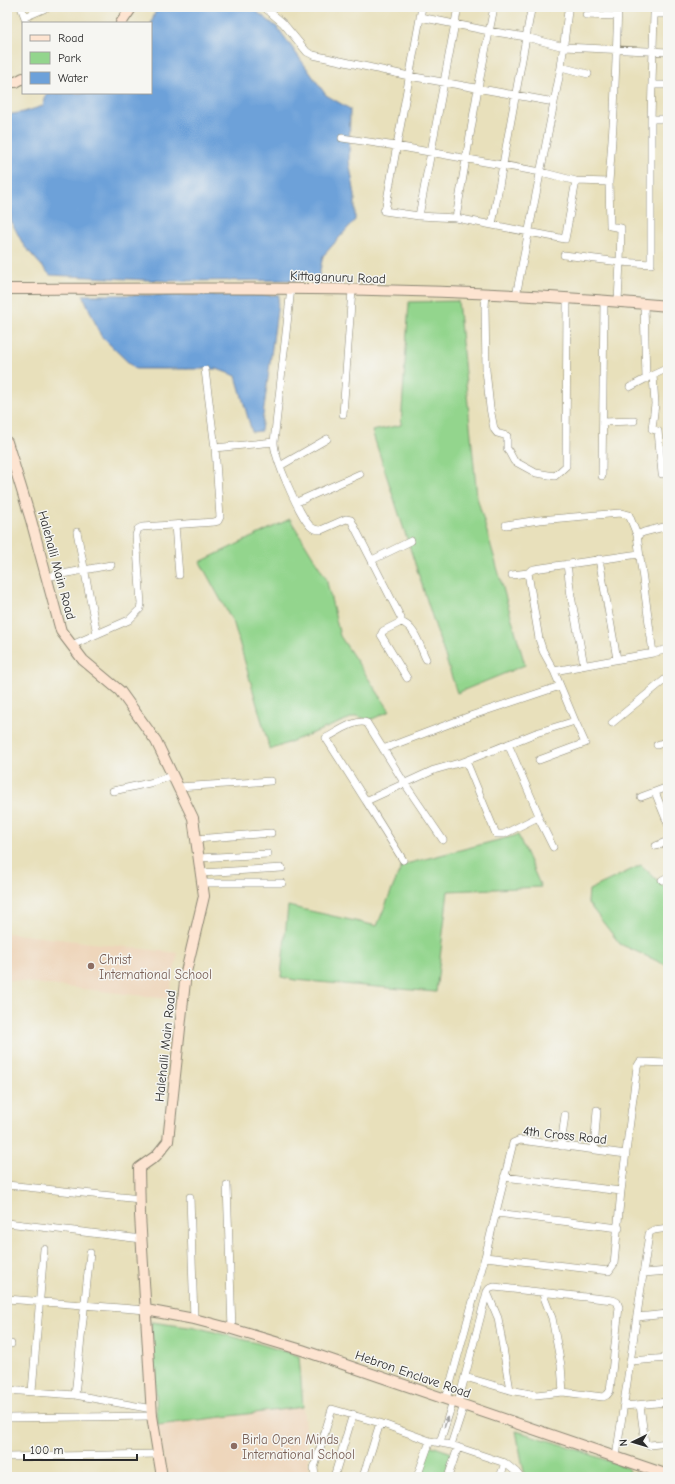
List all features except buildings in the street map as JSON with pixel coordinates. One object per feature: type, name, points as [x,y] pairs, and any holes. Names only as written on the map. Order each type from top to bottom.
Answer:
[{"type":"street","points":[[21,7],[26,20],[48,7]]},
{"type":"street","points":[[122,22],[132,7]]},
{"type":"street","points":[[264,7],[283,23],[307,52],[313,56],[409,76],[554,102]]},
{"type":"street","points":[[422,7],[384,211],[419,216],[456,218],[530,231],[565,239],[576,181]]},
{"type":"street","points":[[419,216],[458,7]]},
{"type":"street","points":[[456,218],[478,88],[494,7]]},
{"type":"street","points":[[618,7],[614,111],[609,182],[610,226],[621,228],[618,301]]},
{"type":"street","points":[[492,225],[531,10]]},
{"type":"street","points":[[516,296],[530,231],[561,67],[568,11]]},
{"type":"street","points":[[564,255],[650,264],[651,119],[654,14],[668,14]]},
{"type":"street","points":[[586,16],[617,16]]},
{"type":"street","points":[[420,17],[526,37],[564,47],[668,52]]},
{"type":"street","points":[[561,67],[588,74]]},
{"type":"street","points":[[7,82],[16,82],[22,79]]},
{"type":"street","points":[[652,85],[668,85]]},
{"type":"street","points":[[651,119],[668,119]]},
{"type":"street","points":[[342,138],[467,158],[541,172],[576,181],[609,182]]},
{"type":"street","points":[[291,288],[274,449],[280,466],[310,526],[317,530],[321,530],[346,519],[351,520],[372,560],[401,622]]},
{"type":"street","name":"Kittaganuru Road","points":[[7,289],[291,288],[486,293],[516,296],[604,300],[668,306]]},
{"type":"street","points":[[343,414],[352,290]]},
{"type":"street","points":[[486,293],[486,370],[494,429],[497,433],[507,436],[507,448],[514,461],[536,473],[555,476],[566,466],[567,298]]},
{"type":"street","points":[[602,476],[604,300]]},
{"type":"street","points":[[644,304],[646,379]]},
{"type":"street","points":[[630,386],[668,368]]},
{"type":"street","points":[[72,645],[129,620],[140,609],[141,604],[136,531],[142,527],[214,522],[218,521],[220,517],[215,448],[205,370]]},
{"type":"street","points":[[653,375],[655,404],[652,429],[658,431],[662,474],[668,473]]},
{"type":"street","points":[[602,422],[634,421]]},
{"type":"street","points":[[280,466],[327,439]]},
{"type":"street","name":"Halehalli Main Road","points":[[7,442],[30,517],[61,631],[83,660],[120,691],[156,741],[171,776],[193,818],[204,896],[186,972],[168,1141],[156,1156],[139,1168],[152,1412],[162,1477]]},
{"type":"street","points":[[215,448],[274,442]]},
{"type":"street","points":[[297,502],[360,474]]},
{"type":"street","points":[[506,525],[539,520],[620,513],[629,515],[637,535],[653,653]]},
{"type":"street","points":[[175,525],[179,575]]},
{"type":"street","points":[[637,535],[668,526]]},
{"type":"street","points":[[77,532],[97,634]]},
{"type":"street","points":[[372,560],[411,541]]},
{"type":"street","points":[[512,575],[528,573],[534,569],[639,554]]},
{"type":"street","points":[[599,559],[618,659]]},
{"type":"street","points":[[567,564],[571,596],[584,665]]},
{"type":"street","points":[[46,577],[111,565]]},
{"type":"street","points":[[528,573],[539,639],[543,651],[554,671],[585,743],[539,760]]},
{"type":"street","points":[[407,678],[381,635],[383,631],[401,622],[406,623],[412,629],[426,659]]},
{"type":"street","points":[[554,671],[668,649]]},
{"type":"street","points":[[612,723],[668,677]]},
{"type":"street","points":[[383,749],[470,716],[560,686]]},
{"type":"street","points":[[403,860],[326,738],[356,722],[362,721],[367,723],[405,784],[443,840]]},
{"type":"street","points":[[366,802],[434,770],[466,761],[508,744],[575,721]]},
{"type":"street","points":[[657,745],[668,741]]},
{"type":"street","points":[[508,744],[538,813],[538,817],[553,847]]},
{"type":"street","points":[[466,761],[496,834],[504,834],[538,817]]},
{"type":"street","points":[[113,791],[154,782],[171,776]]},
{"type":"street","points":[[178,787],[271,780]]},
{"type":"street","points":[[641,796],[668,787]]},
{"type":"street","points":[[655,792],[668,824]]},
{"type":"street","points":[[196,839],[271,833]]},
{"type":"street","points":[[656,846],[668,840]]},
{"type":"street","points":[[198,858],[268,854]]},
{"type":"street","points":[[201,878],[282,868]]},
{"type":"street","points":[[201,878],[282,883]]},
{"type":"street","points":[[485,1257],[609,1271],[614,1264],[619,1228],[621,1191],[638,1064],[642,1062],[666,1063]]},
{"type":"street","points":[[594,1150],[597,1110]]},
{"type":"street","points":[[561,1146],[565,1115]]},
{"type":"street","name":"4th Cross Road","points":[[504,1177],[513,1143],[520,1140],[626,1154]]},
{"type":"street","points":[[448,1477],[454,1446],[455,1402],[485,1257],[504,1177],[621,1191]]},
{"type":"street","points":[[7,1185],[140,1199]]},
{"type":"street","points":[[227,1186],[232,1329]]},
{"type":"street","points":[[190,1197],[194,1319]]},
{"type":"street","points":[[496,1213],[619,1228]]},
{"type":"street","points":[[7,1223],[142,1239]]},
{"type":"street","points":[[616,1457],[650,1232],[668,1228]]},
{"type":"street","points":[[32,1391],[44,1249]]},
{"type":"street","points":[[75,1394],[90,1253]]},
{"type":"street","points":[[644,1274],[668,1272]]},
{"type":"street","points":[[440,1442],[466,1377],[489,1289],[494,1287],[613,1300],[617,1302],[619,1307],[610,1391],[607,1395],[602,1397],[562,1392],[536,1395],[510,1390],[466,1377]]},
{"type":"street","points":[[487,1292],[498,1318],[510,1390]]},
{"type":"street","points":[[542,1292],[552,1318],[561,1365],[562,1392]]},
{"type":"street","points":[[7,1298],[146,1310]]},
{"type":"street","name":"Hebron Enclave Road","points":[[146,1310],[194,1319],[302,1350],[668,1475]]},
{"type":"street","points":[[637,1317],[668,1314]]},
{"type":"street","points":[[631,1361],[668,1358]]},
{"type":"street","points":[[7,1390],[75,1394],[152,1412]]},
{"type":"street","points":[[624,1406],[668,1402]]},
{"type":"street","points":[[640,1405],[645,1443],[650,1445],[668,1443]]},
{"type":"street","points":[[314,1477],[314,1468],[332,1409],[353,1414],[430,1441],[454,1446],[505,1463],[520,1477]]},
{"type":"street","points":[[7,1418],[152,1412]]},
{"type":"street","points":[[334,1477],[353,1414]]},
{"type":"street","points":[[363,1477],[380,1423]]},
{"type":"street","points":[[418,1477],[430,1441]]},
{"type":"street","points":[[7,1457],[158,1454]]},
{"type":"street","points":[[500,1477],[505,1463]]},
{"type":"shaded area","name":"Christ International School","points":[[7,933],[178,953],[168,999],[7,980]]},
{"type":"shaded area","name":"Birla Open Minds International School","points":[[303,1407],[310,1477],[170,1477],[165,1467],[158,1425]]},
{"type":"green space","points":[[458,301],[477,497],[525,665],[457,693],[372,431],[401,425],[409,302]]},
{"type":"green space","points":[[290,519],[326,578],[340,636],[390,711],[370,720],[356,716],[270,750],[234,624],[200,562]]},
{"type":"green space","points":[[518,835],[541,887],[448,891],[436,992],[295,980],[281,977],[288,906],[377,926],[402,865]]},
{"type":"green space","points":[[641,865],[668,890],[668,966],[620,944],[588,903],[589,890]]},
{"type":"green space","points":[[151,1322],[203,1329],[299,1356],[303,1407],[158,1425]]},
{"type":"green space","points":[[516,1431],[567,1446],[628,1468],[630,1477],[525,1477]]},
{"type":"green space","points":[[429,1445],[452,1453],[444,1477],[419,1477]]},
{"type":"water","points":[[157,7],[251,7],[278,28],[326,95],[350,109],[349,161],[355,195],[355,220],[323,256],[318,280],[167,281],[50,275],[24,246],[11,221],[10,176],[7,176],[7,115],[24,112],[43,106],[46,94],[152,94],[152,22]]},
{"type":"water","points":[[83,295],[279,295],[261,431],[252,432],[236,376],[217,369],[135,369],[101,336]]},
{"type":"place","name":"Christ International School","points":[[91,966]]},
{"type":"place","name":"Birla Open Minds International School","points":[[234,1446]]}]
